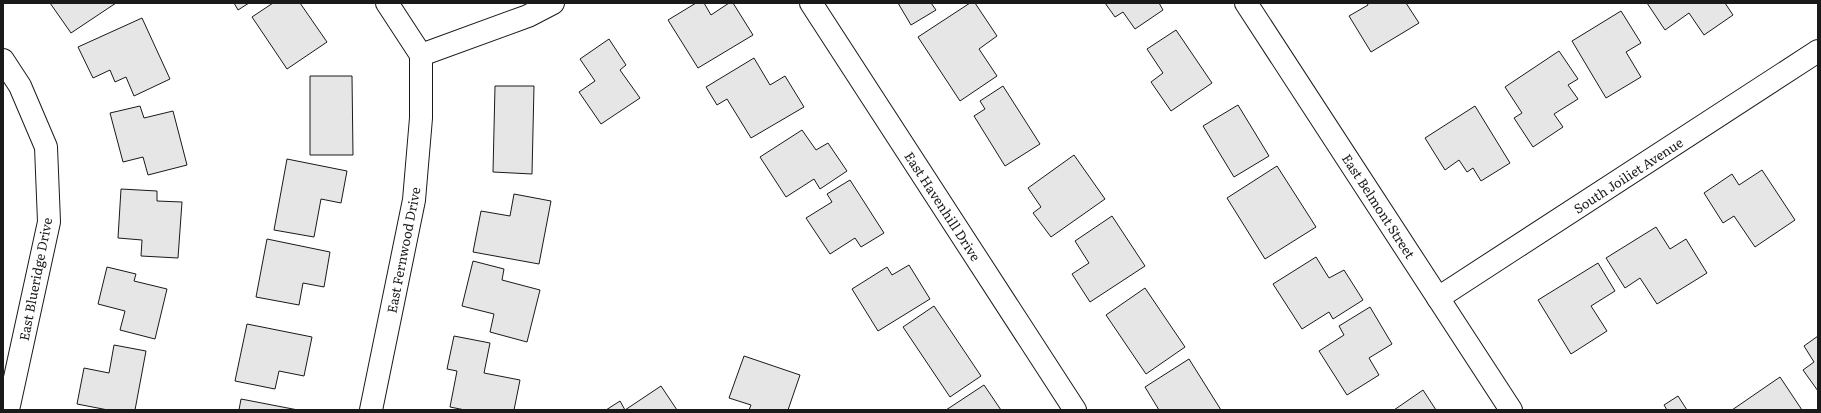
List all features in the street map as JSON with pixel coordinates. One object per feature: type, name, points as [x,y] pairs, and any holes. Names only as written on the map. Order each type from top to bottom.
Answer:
[{"type":"street","points":[[387,3],[421,55],[528,16],[553,3]]},
{"type":"street","name":"East Havenhill Drive","points":[[811,3],[1075,410]]},
{"type":"street","name":"East Belmont Street","points":[[1246,3],[1511,410]]},
{"type":"street","name":"South Joiliet Avenue","points":[[1438,298],[1818,51]]},
{"type":"street","name":"East Fernwood Drive","points":[[371,410],[414,200],[421,118],[421,55]]},
{"type":"street","name":"East Blueridge Drive","points":[[3,60],[20,86],[46,147],[49,222],[8,410]]},
{"type":"building","points":[[50,3],[116,3],[71,33]]},
{"type":"building","points":[[234,3],[249,3],[238,10]]},
{"type":"building","points":[[273,3],[300,3],[327,42],[287,69],[252,17]]},
{"type":"building","points":[[696,3],[704,3],[711,15],[729,3],[733,3],[753,35],[698,68],[668,20]]},
{"type":"building","points":[[898,3],[931,3],[936,10],[911,25]]},
{"type":"building","points":[[970,3],[975,3],[997,36],[979,49],[997,76],[960,101],[918,37]]},
{"type":"building","points":[[1105,3],[1159,3],[1163,10],[1135,29],[1123,12],[1115,17]]},
{"type":"building","points":[[1367,3],[1406,3],[1419,23],[1371,52],[1349,16],[1368,5]]},
{"type":"building","points":[[1647,3],[1725,3],[1733,15],[1704,35],[1689,13],[1665,30]]},
{"type":"building","points":[[1621,11],[1641,43],[1626,52],[1641,77],[1606,98],[1572,41]]},
{"type":"building","points":[[142,18],[170,79],[134,96],[126,77],[115,82],[110,70],[93,78],[78,47]]},
{"type":"building","points":[[1176,30],[1212,83],[1171,111],[1151,82],[1163,73],[1147,49]]},
{"type":"building","points":[[609,39],[626,65],[620,70],[640,98],[601,124],[579,92],[595,81],[580,59]]},
{"type":"building","points":[[1559,51],[1578,79],[1568,85],[1578,99],[1554,114],[1563,127],[1533,147],[1514,118],[1522,113],[1505,87]]},
{"type":"building","points":[[754,58],[770,85],[785,76],[804,107],[751,138],[727,99],[717,105],[706,87]]},
{"type":"building","points":[[310,76],[352,76],[353,155],[310,155]]},
{"type":"building","points":[[495,86],[534,86],[532,174],[493,172]]},
{"type":"building","points":[[1003,86],[1040,144],[1005,166],[974,116],[985,109],[980,101]]},
{"type":"building","points":[[1238,105],[1269,156],[1234,177],[1203,126]]},
{"type":"building","points":[[140,106],[144,118],[173,111],[187,165],[148,175],[143,157],[123,162],[110,113]]},
{"type":"building","points":[[1475,106],[1510,163],[1481,181],[1473,168],[1467,172],[1459,160],[1445,170],[1425,138]]},
{"type":"building","points":[[802,130],[816,150],[828,143],[847,171],[820,189],[814,179],[786,197],[760,157]]},
{"type":"building","points":[[1074,155],[1105,199],[1051,237],[1033,213],[1041,207],[1028,188]]},
{"type":"building","points":[[287,159],[347,171],[341,203],[321,199],[314,237],[274,230]]},
{"type":"building","points":[[1277,166],[1316,227],[1265,259],[1227,198]]},
{"type":"building","points":[[1762,170],[1795,220],[1755,247],[1734,216],[1723,223],[1704,193],[1732,174],[1739,185]]},
{"type":"building","points":[[850,180],[884,233],[861,247],[855,238],[830,254],[806,218],[832,202],[827,194]]},
{"type":"building","points":[[121,189],[157,191],[157,201],[182,202],[178,258],[141,256],[142,240],[118,238]]},
{"type":"building","points":[[514,194],[551,201],[539,264],[473,252],[481,211],[510,216]]},
{"type":"building","points":[[1112,216],[1145,266],[1090,302],[1072,274],[1089,263],[1075,241]]},
{"type":"building","points":[[1656,227],[1670,249],[1686,239],[1707,273],[1657,304],[1640,278],[1625,288],[1606,258]]},
{"type":"building","points":[[267,239],[330,252],[324,287],[303,283],[299,305],[256,297]]},
{"type":"building","points":[[1316,257],[1329,278],[1344,270],[1363,300],[1333,319],[1329,312],[1302,329],[1273,284]]},
{"type":"building","points":[[473,261],[504,269],[502,280],[540,290],[527,342],[490,332],[494,314],[462,306]]},
{"type":"building","points":[[1598,263],[1615,291],[1591,306],[1607,331],[1571,354],[1538,300]]},
{"type":"building","points":[[909,265],[930,299],[878,331],[852,289],[887,267],[892,275]]},
{"type":"building","points":[[107,267],[136,274],[134,281],[167,289],[155,339],[120,330],[125,311],[98,304]]},
{"type":"building","points":[[1145,288],[1185,347],[1146,374],[1106,315]]},
{"type":"building","points":[[934,306],[981,376],[950,397],[903,327]]},
{"type":"building","points":[[1370,307],[1392,344],[1369,358],[1379,375],[1347,395],[1319,351],[1344,335],[1339,326]]},
{"type":"building","points":[[247,324],[312,337],[304,376],[279,371],[275,389],[235,381]]},
{"type":"building","points":[[454,336],[490,343],[484,373],[520,380],[514,410],[465,410],[450,407],[457,371],[447,369]]},
{"type":"building","points":[[1818,336],[1818,391],[1803,370],[1814,362],[1804,346]]},
{"type":"building","points":[[114,345],[146,351],[135,410],[108,410],[77,404],[84,368],[109,373]]},
{"type":"building","points":[[744,356],[800,375],[788,410],[749,410],[751,405],[729,398]]},
{"type":"building","points":[[1189,359],[1221,410],[1159,410],[1145,387]]},
{"type":"building","points":[[1780,377],[1802,410],[1732,410]]},
{"type":"building","points":[[984,385],[1001,410],[946,410]]},
{"type":"building","points":[[661,386],[677,410],[625,410]]},
{"type":"building","points":[[1423,390],[1436,410],[1394,410]]},
{"type":"building","points":[[1678,396],[1687,410],[1667,410],[1664,405]]},
{"type":"building","points":[[241,399],[298,410],[239,410]]},
{"type":"building","points":[[620,401],[625,410],[606,410]]}]
